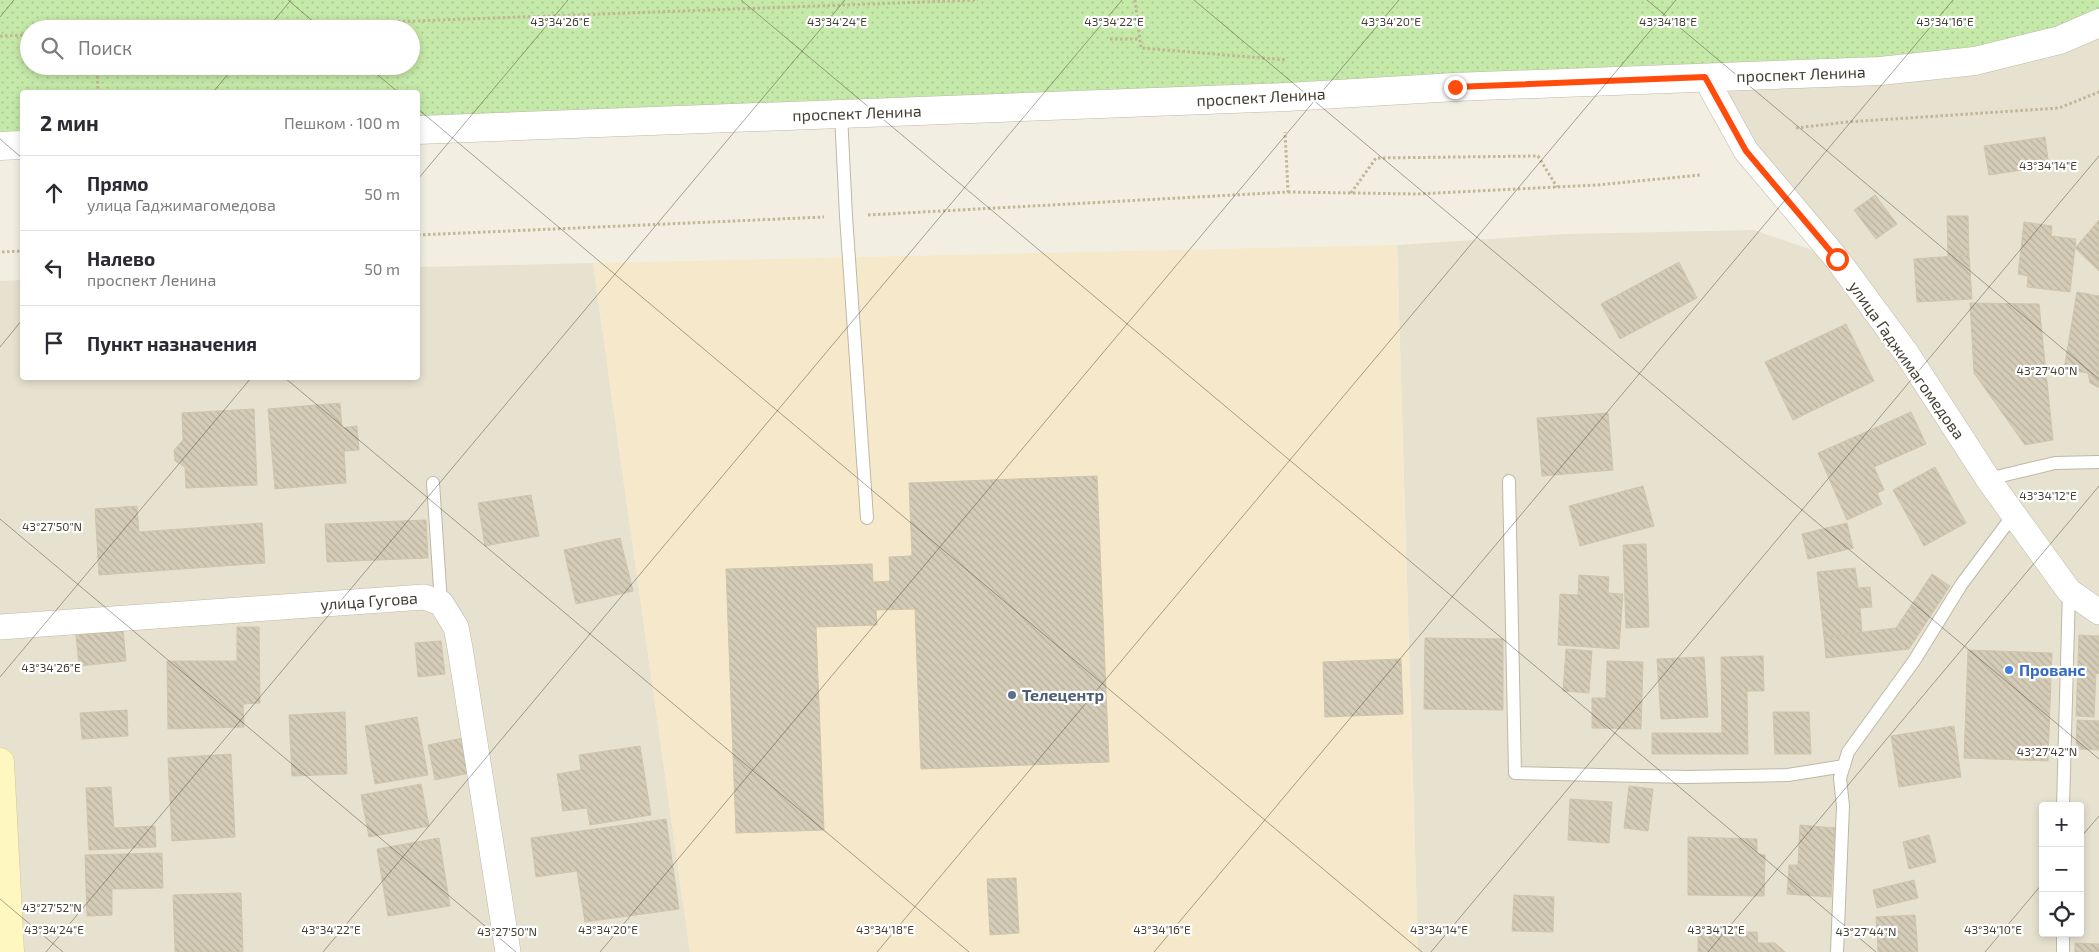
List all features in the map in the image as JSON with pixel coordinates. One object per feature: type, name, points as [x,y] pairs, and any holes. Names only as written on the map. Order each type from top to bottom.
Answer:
[{"type":"main road","points":[[0,762],[10,952]]},
{"type":"street","name":"проспект Ленина","points":[[420,130],[1287,97],[1455,87],[1880,71],[1975,61],[2060,40],[2099,23]]},
{"type":"street","name":"улица Гаджимагомедова","points":[[1705,77],[1746,151],[1837,259],[1907,354],[1988,479],[2069,590],[2099,612]]},
{"type":"street","points":[[0,146],[20,145]]},
{"type":"street","name":"улица Гугова","points":[[0,627],[424,597],[441,603],[456,627],[508,952]]},
{"type":"lane","points":[[840,114],[867,518]]},
{"type":"lane","points":[[1988,479],[2055,464],[2099,462]]},
{"type":"lane","points":[[1509,481],[1515,773],[1687,776],[1788,775],[1844,766]]},
{"type":"lane","points":[[433,483],[441,603]]},
{"type":"lane","points":[[1837,952],[1842,806],[1840,778],[1848,752],[1914,661],[1961,585],[2014,514]]},
{"type":"lane","points":[[2063,802],[2069,590]]},
{"type":"lane","points":[[2063,937],[2063,952]]},
{"type":"path","points":[[420,21],[978,0]]},
{"type":"path","points":[[1135,0],[1141,48],[1287,60]]},
{"type":"path","points":[[0,36],[20,35]]},
{"type":"path","points":[[1110,39],[1140,39]]},
{"type":"path","points":[[97,75],[98,90]]},
{"type":"path","points":[[1796,128],[1847,122],[2059,108],[2099,92]]},
{"type":"path","points":[[1286,132],[1288,192]]},
{"type":"path","points":[[1350,194],[1376,158],[1538,156],[1557,187]]},
{"type":"path","points":[[420,235],[846,216],[1288,192],[1417,194],[1557,187],[1700,175]]},
{"type":"path","points":[[2,252],[20,251]]},
{"type":"shaded area","points":[[2099,23],[2099,952],[1418,952],[1397,245],[1566,234],[1754,230],[1836,258],[1705,77]]},
{"type":"shaded area","points":[[1397,245],[1418,952],[690,952],[593,263]]},
{"type":"shaded area","points":[[593,263],[690,952],[10,952],[0,762],[0,281],[20,280],[20,380],[420,380],[420,267]]},
{"type":"green space","points":[[0,0],[2099,0],[2099,23],[2019,51],[420,130],[420,90],[20,90],[20,145],[0,146]]},
{"type":"building","points":[[2045,137],[2049,166],[1989,175],[1984,146]]},
{"type":"building","points":[[1875,195],[1897,224],[1876,239],[1854,210]]},
{"type":"building","points":[[1947,216],[1968,216],[1969,255],[1948,256]]},
{"type":"building","points":[[2099,220],[2099,271],[2075,248]]},
{"type":"building","points":[[2024,222],[2052,226],[2051,236],[2076,239],[2070,292],[2027,287],[2028,276],[2018,274]]},
{"type":"building","points":[[1969,255],[1972,299],[1917,302],[1914,259]]},
{"type":"building","points":[[1679,262],[1697,298],[1620,339],[1601,304]]},
{"type":"building","points":[[2077,292],[2099,296],[2099,388],[2090,383],[2088,373],[2064,369]]},
{"type":"building","points":[[1970,303],[2039,304],[2053,440],[2025,445],[1974,373]]},
{"type":"building","points":[[1846,324],[1874,381],[1793,420],[1765,362]]},
{"type":"building","points":[[340,403],[342,428],[357,426],[359,450],[344,451],[346,483],[275,489],[268,409]]},
{"type":"building","points":[[254,409],[257,485],[186,488],[185,467],[175,461],[174,450],[183,440],[182,413]]},
{"type":"building","points":[[1911,412],[1926,444],[1874,467],[1884,490],[1877,493],[1882,504],[1847,520],[1818,453]]},
{"type":"building","points":[[1608,413],[1613,470],[1542,476],[1537,418]]},
{"type":"building","points":[[1935,467],[1966,523],[1924,546],[1893,490]]},
{"type":"building","name":"Телецентр","points":[[1097,476],[1109,762],[921,769],[915,609],[876,610],[877,625],[816,627],[824,830],[736,833],[726,569],[872,564],[873,582],[890,581],[889,557],[912,556],[909,483]]},
{"type":"building","points":[[1643,486],[1654,526],[1580,546],[1569,506]]},
{"type":"building","points":[[531,495],[539,536],[485,546],[478,503]]},
{"type":"building","points":[[137,506],[139,532],[262,523],[265,563],[99,575],[95,509]]},
{"type":"building","points":[[426,520],[428,558],[327,562],[325,524]]},
{"type":"building","points":[[1847,523],[1853,548],[1808,559],[1802,534]]},
{"type":"building","points":[[620,538],[633,591],[576,604],[564,550]]},
{"type":"building","points":[[1646,544],[1649,627],[1626,628],[1623,545]]},
{"type":"building","points":[[1855,568],[1858,588],[1870,587],[1872,607],[1860,608],[1862,632],[1824,637],[1817,572]]},
{"type":"building","points":[[1932,574],[1950,586],[1909,649],[1826,658],[1824,637],[1896,628]]},
{"type":"building","points":[[1579,575],[1609,577],[1608,593],[1623,594],[1619,649],[1558,645],[1560,594],[1578,595]]},
{"type":"building","points":[[237,627],[259,627],[260,703],[243,704],[244,727],[168,729],[167,661],[237,661]]},
{"type":"building","points":[[123,630],[126,661],[79,666],[76,635]]},
{"type":"building","points":[[2079,635],[2099,636],[2099,674],[2096,673],[2094,717],[2076,716]]},
{"type":"building","points":[[1425,638],[1503,639],[1503,710],[1424,709]]},
{"type":"building","points":[[441,641],[445,674],[418,677],[415,643]]},
{"type":"building","points":[[1566,649],[1592,651],[1589,693],[1563,691]]},
{"type":"building","points":[[1968,650],[2052,653],[2048,761],[1964,758]]},
{"type":"building","points":[[1763,656],[1764,691],[1747,691],[1748,754],[1652,754],[1652,733],[1722,733],[1721,657]]},
{"type":"building","points":[[1704,657],[1708,717],[1661,719],[1657,659]]},
{"type":"building","points":[[1401,659],[1403,714],[1325,717],[1323,662]]},
{"type":"building","points":[[1607,661],[1643,662],[1641,729],[1592,728],[1592,698],[1606,698]]},
{"type":"building","points":[[127,710],[128,736],[82,739],[80,713]]},
{"type":"building","points":[[345,712],[347,774],[292,776],[289,715]]},
{"type":"building","points":[[1773,712],[1809,712],[1811,754],[1775,754]]},
{"type":"building","points":[[417,717],[428,775],[375,784],[365,726]]},
{"type":"building","points":[[2077,720],[2099,721],[2099,750],[2076,749]]},
{"type":"building","points":[[1954,726],[1961,777],[1899,787],[1891,736]]},
{"type":"building","points":[[463,738],[470,773],[435,780],[428,745]]},
{"type":"building","points":[[640,746],[651,815],[590,825],[587,808],[563,811],[557,774],[581,770],[579,755]]},
{"type":"building","points":[[231,754],[235,837],[172,841],[168,758]]},
{"type":"building","points":[[421,784],[429,826],[369,837],[361,795]]},
{"type":"building","points":[[1629,786],[1653,789],[1648,831],[1624,828]]},
{"type":"building","points":[[111,787],[114,828],[155,826],[156,847],[89,850],[86,788]]},
{"type":"building","points":[[1570,799],[1612,802],[1609,843],[1568,840]]},
{"type":"building","points":[[666,819],[679,909],[585,922],[577,871],[536,877],[531,838]]},
{"type":"building","points":[[1800,825],[1835,828],[1831,897],[1787,894],[1789,865],[1798,865]]},
{"type":"building","points":[[1929,835],[1936,862],[1909,869],[1903,842]]},
{"type":"building","points":[[1688,837],[1757,839],[1757,854],[1765,855],[1764,896],[1688,895]]},
{"type":"building","points":[[439,838],[450,906],[388,916],[377,849]]},
{"type":"building","points":[[162,853],[163,888],[112,889],[112,915],[87,916],[85,855]]},
{"type":"building","points":[[1016,878],[1019,933],[990,935],[987,879]]},
{"type":"building","points":[[1914,880],[1918,898],[1877,908],[1873,890]]},
{"type":"building","points":[[241,893],[243,952],[175,952],[173,895]]},
{"type":"building","points":[[1514,895],[1554,897],[1553,932],[1512,931]]},
{"type":"building","points":[[1915,915],[1918,952],[1878,952],[1876,917]]},
{"type":"building","points":[[1757,932],[1758,943],[1775,943],[1785,952],[1698,952],[1698,933]]},
{"type":"building","points":[[2075,943],[2099,944],[2099,952],[2075,952]]},
{"type":"place","name":"Прованс","points":[[2009,670]]},
{"type":"place","name":"Телецентр","points":[[1012,695]]},
{"type":"route","points":[[1455,87],[1705,77],[1746,151],[1837,259]]}]
